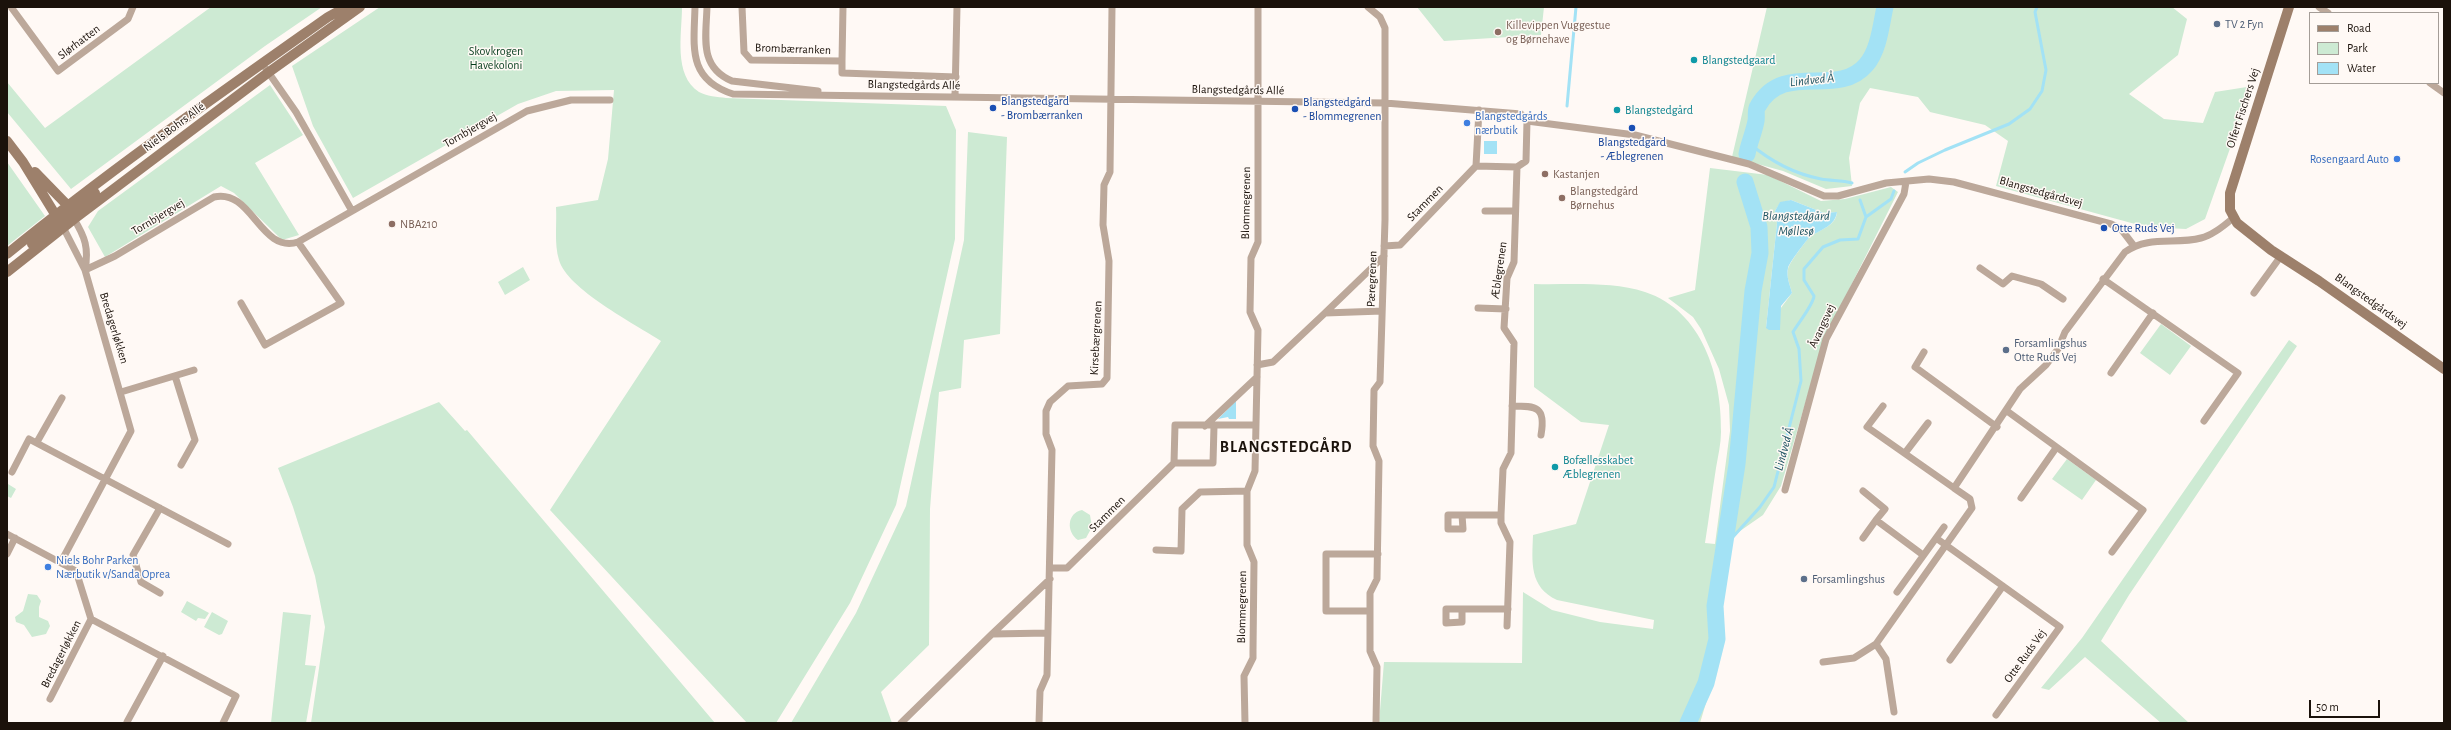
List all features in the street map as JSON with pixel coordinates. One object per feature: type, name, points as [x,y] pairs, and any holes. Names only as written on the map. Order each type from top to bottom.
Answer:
[{"type":"street","name":"Slørhatten","points":[[11,7],[58,71],[128,19],[133,7]]},
{"type":"street","name":"Niels Bohrs Allé","points":[[7,272],[59,221],[130,166],[138,152],[261,64],[346,7]]},
{"type":"street","name":"Niels Bohrs Allé","points":[[71,211],[360,7]]},
{"type":"street","name":"Blangstedgårds Allé","points":[[695,7],[694,52],[697,66],[703,77],[719,90],[732,94],[838,94],[1385,103],[1478,110],[1521,114],[1527,121],[1635,135],[1749,164],[1772,173]]},
{"type":"street","name":"Blangstedgårds Allé","points":[[707,7],[706,47],[708,60],[714,70],[721,76],[732,81],[838,94]]},
{"type":"street","name":"Brombærranken","points":[[742,7],[744,52],[751,60],[842,61]]},
{"type":"street","name":"Brombærranken","points":[[842,7],[842,73],[956,77]]},
{"type":"street","points":[[955,96],[957,7]]},
{"type":"street","name":"Kirsebærgrenen","points":[[1039,723],[1040,691],[1047,675],[1050,579],[1052,450],[1046,434],[1046,411],[1050,402],[1068,386],[1102,384],[1107,378],[1109,261],[1103,233],[1104,185],[1110,172],[1112,7]]},
{"type":"street","name":"Blommegrenen","points":[[1245,723],[1244,676],[1253,658],[1254,562],[1247,545],[1247,491],[1255,471],[1258,330],[1250,312],[1251,258],[1258,242],[1258,7]]},
{"type":"street","name":"Pæregrenen","points":[[1368,7],[1380,18],[1385,28],[1384,256],[1380,382],[1374,390],[1373,401],[1373,446],[1379,461],[1378,579],[1370,593],[1370,651],[1377,667],[1376,723]]},
{"type":"street","name":"Olfert Fischers Vej","points":[[2233,218],[2229,204],[2230,193],[2289,7]]},
{"type":"street","points":[[261,64],[269,72],[296,112],[352,211]]},
{"type":"street","points":[[2431,84],[2444,93]]},
{"type":"street","name":"Tornbjergvej","points":[[85,270],[115,256],[214,197],[222,195],[235,199],[276,240],[290,245],[298,242],[527,111],[571,100],[610,100]]},
{"type":"street","points":[[1478,110],[1476,166],[1517,167],[1526,161],[1527,121]]},
{"type":"street","points":[[7,140],[24,162],[71,211],[7,265]]},
{"type":"street","points":[[24,162],[59,221]]},
{"type":"street","name":"Stammen","points":[[1384,246],[1400,245],[1476,166]]},
{"type":"street","name":"Æblegrenen","points":[[1507,626],[1510,542],[1501,523],[1501,515],[1503,469],[1511,453],[1514,343],[1504,328],[1507,278],[1514,262],[1517,167]]},
{"type":"street","name":"Blangstedgårdsvej","points":[[1772,173],[1824,196],[1844,195],[1864,188],[1906,182],[1934,179],[1954,182],[2111,224],[2121,229],[2134,246]]},
{"type":"street","name":"Åvangsvej","points":[[1785,490],[1826,339],[1904,194],[1906,182]]},
{"type":"street","name":"Bredagerløkken","points":[[71,211],[82,232],[88,253],[85,270]]},
{"type":"street","points":[[1485,211],[1515,211]]},
{"type":"street","points":[[1954,488],[2007,412],[2020,389],[2046,365],[2058,348],[2065,332],[2117,260],[2134,246],[2161,240],[2203,238],[2233,218]]},
{"type":"street","name":"Blangstedgårdsvej","points":[[2233,218],[2253,236],[2444,370]]},
{"type":"street","name":"Niels Bohrs Allé","points":[[7,254],[59,221]]},
{"type":"street","name":"Bredagerløkken","points":[[59,221],[85,270],[131,431],[61,562]]},
{"type":"street","points":[[241,303],[265,345],[341,303],[298,242]]},
{"type":"street","points":[[1257,365],[1273,362],[1384,256]]},
{"type":"street","points":[[2254,293],[2281,256]]},
{"type":"street","points":[[1980,268],[2003,284],[2012,276],[2041,284],[2063,299]]},
{"type":"street","points":[[2103,278],[2238,373],[2204,421]]},
{"type":"street","name":"Æblegrenen","points":[[1478,308],[1506,309]]},
{"type":"street","points":[[1326,313],[1382,311]]},
{"type":"street","points":[[2111,373],[2153,313]]},
{"type":"street","points":[[1924,352],[1915,367],[1997,426]]},
{"type":"street","points":[[121,392],[194,370]]},
{"type":"street","points":[[175,376],[195,440],[181,465]]},
{"type":"street","points":[[1205,426],[1257,377]]},
{"type":"street","points":[[37,442],[62,398]]},
{"type":"street","points":[[1512,406],[1532,406],[1538,409],[1543,419],[1541,435]]},
{"type":"street","points":[[1823,662],[1854,658],[1876,644],[1947,546],[1972,508],[1970,499],[1867,427],[1883,406]]},
{"type":"street","points":[[2007,412],[2143,510],[2112,552]]},
{"type":"street","points":[[1905,453],[1928,424]]},
{"type":"street","points":[[1214,426],[1213,463],[1174,462],[1175,425],[1256,425]]},
{"type":"street","points":[[12,472],[29,439],[228,544]]},
{"type":"street","points":[[2021,498],[2056,448]]},
{"type":"street","name":"Stammen","points":[[1050,568],[1068,568],[1174,462]]},
{"type":"street","points":[[1156,550],[1181,551],[1182,509],[1200,492],[1247,491]]},
{"type":"street","points":[[1863,491],[1885,509],[1863,538]]},
{"type":"street","points":[[160,508],[133,556],[141,582],[160,593]]},
{"type":"street","points":[[1462,515],[1501,515]]},
{"type":"street","points":[[1876,520],[1923,556]]},
{"type":"street","points":[[1897,592],[1944,527]]},
{"type":"street","name":"Bredagerløkken","points":[[7,534],[76,571],[91,619],[50,699]]},
{"type":"street","points":[[7,554],[16,538]]},
{"type":"street","name":"Otte Ruds Vej","points":[[1936,538],[2060,627],[1996,715]]},
{"type":"street","points":[[1370,611],[1326,611],[1326,554],[1378,554]]},
{"type":"street","points":[[901,723],[1050,579]]},
{"type":"street","points":[[1950,660],[2002,586]]},
{"type":"street","points":[[1462,609],[1508,609]]},
{"type":"street","name":"Bredagerløkken","points":[[91,619],[236,696],[223,723]]},
{"type":"street","points":[[992,634],[1048,633]]},
{"type":"street","points":[[1876,644],[1886,659],[1894,712]]},
{"type":"street","points":[[127,722],[163,656]]},
{"type":"green space","points":[[211,7],[322,7],[265,46],[71,189],[7,112],[7,82],[45,128]]},
{"type":"green space","name":"Skovkrogen Havekoloni","points":[[380,7],[682,7],[682,65],[685,75],[691,85],[699,92],[726,98],[946,106],[956,130],[955,239],[896,505],[850,603],[776,723],[747,723],[550,510],[661,341],[619,316],[588,294],[565,271],[557,254],[556,207],[598,200],[608,159],[614,90],[556,91],[518,104],[353,198],[313,126],[292,66]]},
{"type":"green space","points":[[1417,7],[1544,7],[1541,35],[1444,41]]},
{"type":"green space","points":[[1767,7],[2172,7],[2187,19],[2178,55],[2129,94],[2164,119],[2203,123],[2215,92],[2247,87],[2239,123],[2205,219],[2186,229],[2146,227],[1996,186],[2008,141],[1985,125],[1930,112],[1918,97],[1870,88],[1860,103],[1849,158],[1852,186],[1826,189],[1783,171],[1732,157]]},
{"type":"green space","points":[[270,85],[303,135],[255,163],[299,235],[282,240],[234,193],[221,186],[105,257],[88,227],[98,211]]},
{"type":"green space","points":[[968,132],[1007,137],[1000,334],[964,340],[961,388],[939,392],[930,509],[929,645],[881,692],[892,723],[791,723],[856,613],[906,506],[964,240]]},
{"type":"green space","points":[[7,162],[45,216],[7,246]]},
{"type":"green space","points":[[1710,168],[1768,175],[1821,201],[1845,199],[1891,187],[1898,192],[1824,339],[1781,486],[1763,515],[1720,545],[1710,631],[1720,656],[1700,723],[1379,723],[1384,662],[1522,663],[1523,592],[1552,610],[1600,622],[1653,629],[1654,620],[1557,600],[1548,595],[1541,588],[1534,573],[1532,555],[1533,535],[1576,524],[1609,425],[1581,422],[1534,387],[1534,284],[1590,284],[1618,286],[1645,292],[1665,301],[1681,314],[1695,330],[1705,348],[1713,369],[1718,390],[1720,411],[1720,441],[1705,543],[1715,544],[1730,431],[1729,405],[1719,369],[1701,329],[1693,317],[1668,298],[1695,290]],"holes":[[[1791,200],[1824,213],[1837,212],[1834,221],[1827,227],[1811,236],[1791,262],[1788,269],[1788,281],[1792,293],[1766,328],[1777,223],[1775,211],[1780,203]]]},
{"type":"green space","points":[[523,267],[530,280],[505,295],[498,282]]},
{"type":"green space","points":[[2161,324],[2191,346],[2170,375],[2140,353]]},
{"type":"green space","points":[[2289,340],[2297,346],[2129,595],[2101,641],[2189,723],[2161,723],[2085,657],[2049,690],[2041,688],[2082,638]]},
{"type":"green space","points":[[439,402],[465,431],[467,430],[715,723],[311,723],[325,627],[315,576],[293,507],[278,468]]},
{"type":"green space","points":[[2067,459],[2096,480],[2082,500],[2052,479]]},
{"type":"green space","points":[[8,484],[16,489],[11,498],[7,496]]},
{"type":"green space","points":[[1082,510],[1090,515],[1092,527],[1086,538],[1078,540],[1071,532],[1070,523],[1073,515]]},
{"type":"green space","points":[[28,594],[37,595],[41,601],[39,607],[39,617],[48,621],[50,626],[46,634],[32,637],[24,625],[16,622],[15,617],[23,611]]},
{"type":"green space","points":[[187,601],[209,613],[205,619],[198,618],[196,621],[181,612]]},
{"type":"green space","points":[[212,612],[228,621],[222,634],[219,635],[204,627]]},
{"type":"green space","points":[[283,612],[311,615],[305,665],[316,666],[306,723],[271,723]]},
{"type":"water","points":[[1484,141],[1497,141],[1497,154],[1484,154]]},
{"type":"water","name":"Blangstedgård Møllesø","points":[[1791,200],[1824,213],[1837,212],[1834,221],[1824,229],[1811,236],[1798,251],[1789,265],[1788,281],[1792,293],[1781,306],[1780,330],[1769,330],[1766,328],[1777,223],[1775,211],[1780,202]]},
{"type":"water","points":[[1236,401],[1236,419],[1229,419],[1228,417],[1218,419]]},
{"type":"waterway","points":[[1567,106],[1576,7]]},
{"type":"waterway","name":"Lindved Å","points":[[1747,154],[1755,125],[1757,108],[1769,92],[1782,85],[1796,82],[1826,81],[1854,75],[1866,65],[1874,52],[1879,37],[1885,7]]},
{"type":"waterway","points":[[1905,172],[1918,163],[1945,150],[2009,124],[2030,109],[2042,91],[2046,70],[2035,12],[2037,7]]},
{"type":"waterway","name":"Lindved Å","points":[[1749,143],[1774,161],[1802,174],[1821,179],[1852,183]]},
{"type":"waterway","points":[[1688,723],[1706,683],[1717,639],[1715,606],[1737,464],[1753,291],[1760,253],[1759,227],[1745,182]]},
{"type":"waterway","points":[[1866,217],[1891,199],[1894,191]]},
{"type":"waterway","name":"Lindved Å","points":[[1723,548],[1760,507],[1774,487],[1801,381],[1799,349],[1793,332],[1808,309],[1814,296],[1804,280],[1804,269],[1823,247],[1840,240],[1858,239],[1866,217],[1860,200]]},
{"type":"place","name":"TV 2 Fyn","points":[[2217,24]]},
{"type":"place","name":"Killevippen Vuggestue og Børnehave","points":[[1498,32]]},
{"type":"place","name":"Blangstedgaard","points":[[1694,60]]},
{"type":"place","name":"Blangstedgård - Brombærranken","points":[[993,108]]},
{"type":"place","name":"Blangstedgård - Blommegrenen","points":[[1295,109]]},
{"type":"place","name":"Blangstedgård","points":[[1617,110]]},
{"type":"place","name":"Blangstedgårds nærbutik","points":[[1467,123]]},
{"type":"place","name":"Blangstedgård - Æblegrenen","points":[[1632,128]]},
{"type":"place","name":"Rosengaard Auto","points":[[2397,159]]},
{"type":"place","name":"Kastanjen","points":[[1545,174]]},
{"type":"place","name":"Blangstedgård Børnehus","points":[[1562,198]]},
{"type":"place","name":"NBA210","points":[[392,224]]},
{"type":"place","name":"Otte Ruds Vej","points":[[2104,228]]},
{"type":"place","name":"Forsamlingshus Otte Ruds Vej","points":[[2006,350]]},
{"type":"place","name":"Bofællesskabet Æblegrenen","points":[[1555,467]]},
{"type":"place","name":"Niels Bohr Parken Nærbutik v/Sanda Oprea","points":[[48,567]]},
{"type":"place","name":"Forsamlingshus","points":[[1804,579]]},
{"type":"district","name":"BLANGSTEDGÅRD","points":[[1286,447]]}]
